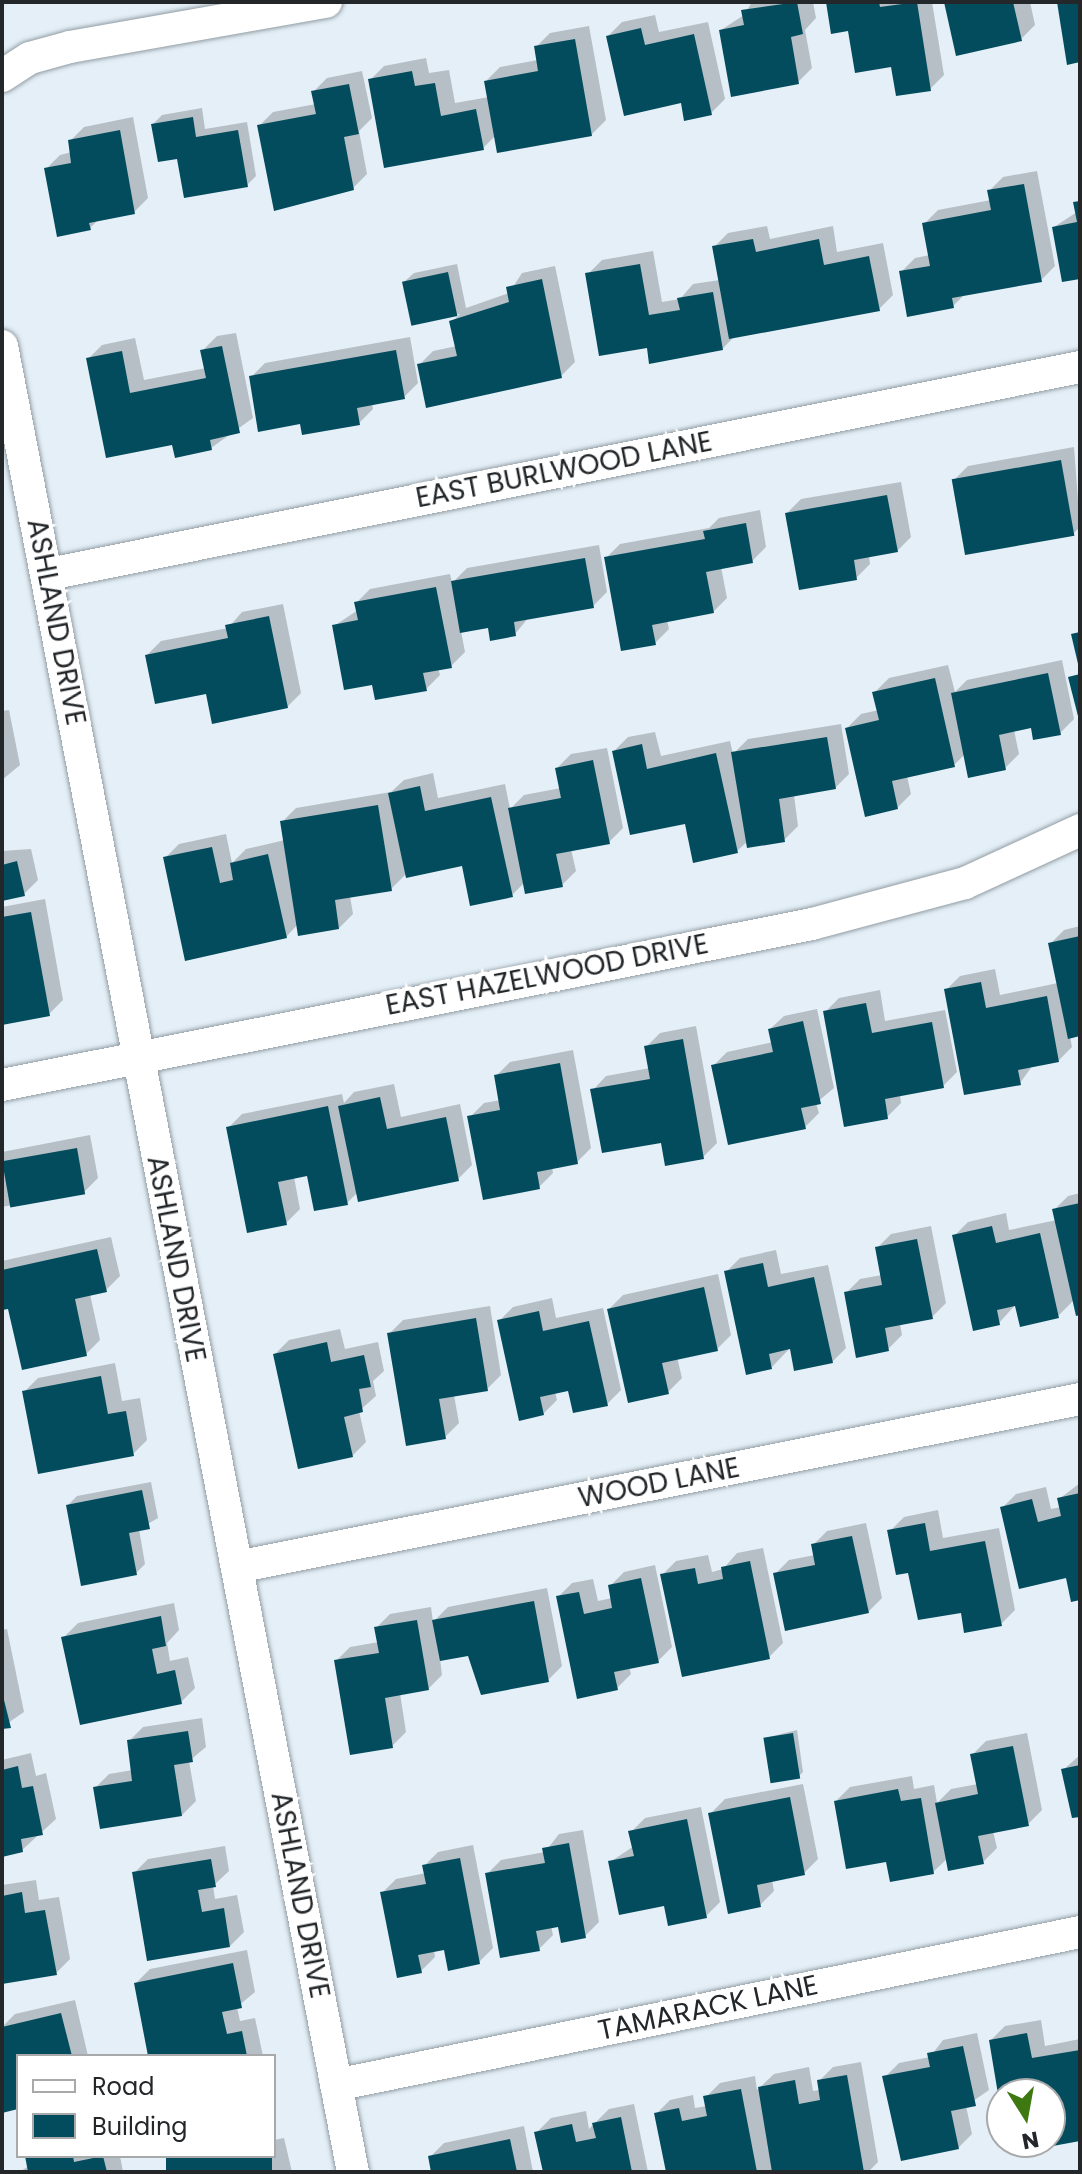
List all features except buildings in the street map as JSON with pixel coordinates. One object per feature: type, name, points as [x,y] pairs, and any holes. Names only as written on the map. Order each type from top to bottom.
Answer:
[{"type":"street","points":[[2,76],[30,58],[70,47],[326,2]]},
{"type":"street","name":"ASHLAND DRIVE","points":[[2,346],[49,574],[135,1055],[353,2172]]},
{"type":"street","name":"EAST BURLWOOD LANE","points":[[49,574],[1080,367]]},
{"type":"street","name":"EAST HAZELWOOD DRIVE","points":[[2,1085],[135,1055],[812,924],[965,883],[1080,830]]},
{"type":"street","name":"WOOD LANE","points":[[237,1567],[1080,1399]]},
{"type":"street","name":"TAMARACK LANE","points":[[336,2085],[1080,1932]]}]
